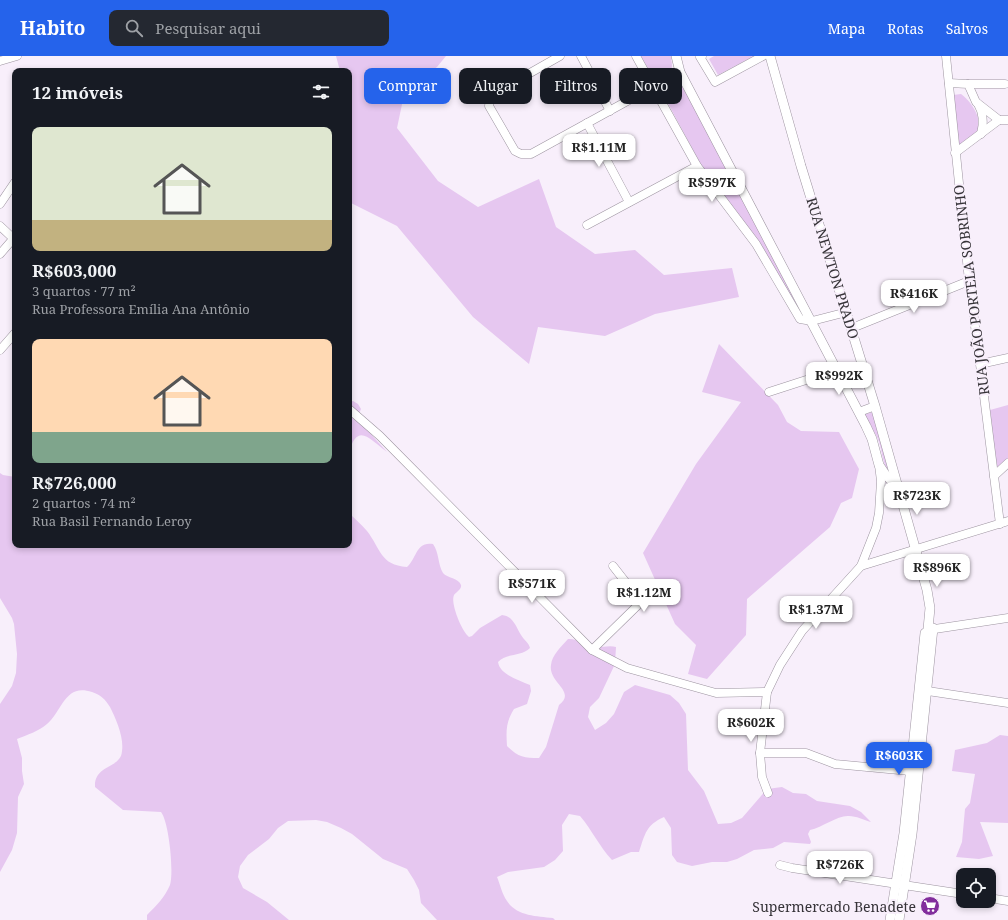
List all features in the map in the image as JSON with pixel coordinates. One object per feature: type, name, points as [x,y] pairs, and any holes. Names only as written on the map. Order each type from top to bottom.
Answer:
[{"type":"street","points":[[0,61],[16,56]]},
{"type":"street","points":[[560,56],[493,94],[490,98],[489,106],[515,150],[521,154],[531,154],[622,104]]},
{"type":"street","points":[[581,56],[610,111]]},
{"type":"street","points":[[636,56],[643,68]]},
{"type":"street","points":[[676,56],[679,68]]},
{"type":"street","points":[[700,56],[715,82],[763,56]]},
{"type":"street","name":"RUA NEWTON PRADO","points":[[770,56],[801,166],[875,406],[927,590],[930,608],[908,833],[901,884]]},
{"type":"street","name":"RUA JOÃO PORTELA SOBRINHO","points":[[946,56],[969,281],[994,476],[1004,523]]},
{"type":"street","points":[[682,76],[859,412],[872,439],[881,481],[879,513],[876,528],[861,566],[802,631],[780,665],[767,692],[760,754],[762,777],[768,793]]},
{"type":"street","points":[[949,83],[1004,84]]},
{"type":"street","points":[[968,84],[982,111],[984,124],[981,134]]},
{"type":"street","points":[[976,102],[999,120]]},
{"type":"street","points":[[663,104],[696,166],[756,244],[800,319],[812,321],[847,312]]},
{"type":"street","points":[[955,153],[999,120],[1008,120]]},
{"type":"street","points":[[587,123],[629,202]]},
{"type":"street","points":[[587,225],[696,166]]},
{"type":"street","points":[[0,204],[12,186]]},
{"type":"street","points":[[0,226],[12,238]]},
{"type":"street","points":[[0,254],[12,242]]},
{"type":"street","points":[[852,328],[969,281]]},
{"type":"street","points":[[0,350],[12,336]]},
{"type":"street","points":[[980,364],[1008,358]]},
{"type":"street","points":[[770,392],[837,370]]},
{"type":"street","points":[[859,412],[875,406]]},
{"type":"street","points":[[352,413],[380,436],[592,650],[627,668],[716,693],[767,692]]},
{"type":"street","points":[[994,476],[1008,463]]},
{"type":"street","points":[[879,466],[898,488]]},
{"type":"street","points":[[861,566],[1004,523]]},
{"type":"street","points":[[592,650],[637,606],[638,598],[613,566]]},
{"type":"street","points":[[929,630],[1008,618]]},
{"type":"street","points":[[923,690],[1008,703]]},
{"type":"street","points":[[760,754],[806,753],[835,764],[914,773]]},
{"type":"street","points":[[780,865],[956,893]]},
{"type":"street","points":[[890,920],[901,884]]},
{"type":"street","points":[[900,920],[901,884]]},
{"type":"street","points":[[996,899],[1008,901]]},
{"type":"shaded area","points":[[336,56],[446,56],[436,68],[364,68],[364,104],[402,104],[397,128],[438,181],[478,207],[539,179],[556,227],[595,254],[635,250],[664,275],[732,268],[739,297],[655,314],[605,336],[538,327],[529,364],[473,317],[397,226],[352,204],[352,68],[339,68]]},
{"type":"shaded area","points":[[641,56],[671,56],[672,68],[648,68]]},
{"type":"shaded area","points":[[714,56],[754,56],[718,75],[709,59]]},
{"type":"shaded area","points":[[682,84],[804,316],[759,242],[700,163],[668,104],[682,104]]},
{"type":"shaded area","points":[[961,94],[973,106],[979,123],[976,133],[961,145],[957,144],[953,95]]},
{"type":"shaded area","points":[[719,344],[778,405],[787,422],[801,431],[839,432],[859,469],[852,498],[841,503],[830,527],[747,599],[746,635],[707,679],[688,674],[696,645],[675,624],[643,553],[696,464],[741,402],[702,392]]},
{"type":"shaded area","points":[[352,401],[358,404],[361,409],[358,416],[360,422],[387,452],[365,436],[360,435],[352,443]]},
{"type":"shaded area","points":[[1008,405],[1008,458],[999,467],[996,466],[990,410]]},
{"type":"shaded area","points":[[873,412],[891,475],[885,466],[877,437],[863,415]]},
{"type":"shaded area","points":[[0,473],[12,476],[12,548],[352,548],[352,516],[367,531],[382,555],[391,563],[398,566],[407,567],[417,551],[423,545],[433,544],[443,573],[458,581],[461,585],[453,599],[457,617],[469,637],[480,628],[502,615],[509,617],[516,625],[530,648],[522,653],[505,657],[498,662],[499,667],[506,674],[530,685],[531,691],[527,704],[514,709],[508,722],[507,746],[518,755],[529,758],[539,758],[546,747],[559,705],[564,700],[564,691],[551,671],[552,661],[557,651],[568,639],[593,647],[613,646],[616,647],[615,664],[599,698],[590,707],[588,717],[595,730],[606,723],[614,714],[624,692],[635,685],[670,695],[679,703],[686,714],[688,770],[704,791],[718,824],[731,823],[742,818],[767,789],[782,787],[793,793],[806,794],[817,801],[850,806],[861,812],[871,822],[845,816],[810,830],[808,834],[811,842],[810,844],[784,842],[773,848],[754,850],[737,859],[727,862],[712,862],[692,866],[677,862],[672,855],[671,828],[664,817],[653,823],[647,831],[639,852],[631,852],[612,860],[580,816],[569,814],[562,825],[563,851],[555,860],[544,867],[508,872],[497,877],[505,898],[516,910],[540,917],[553,918],[555,920],[437,920],[421,903],[419,890],[407,869],[383,859],[352,834],[327,822],[316,820],[288,821],[278,828],[269,839],[248,855],[240,866],[238,877],[243,888],[267,902],[289,920],[147,920],[147,915],[163,897],[170,885],[171,879],[171,859],[164,817],[161,812],[123,810],[95,787],[99,774],[121,757],[122,740],[110,707],[98,694],[92,692],[83,690],[70,694],[47,724],[33,733],[17,739],[22,758],[24,784],[18,797],[17,833],[12,850],[0,872],[0,704],[12,686],[16,673],[17,654],[14,624],[0,598]]},
{"type":"shaded area","points":[[1000,735],[1008,736],[1008,823],[980,822],[993,856],[979,859],[956,857],[962,842],[965,809],[970,803],[975,774],[952,771],[955,750],[987,743]]},
{"type":"place","name":"Supermercado Benadete","points":[[930,906]]}]
